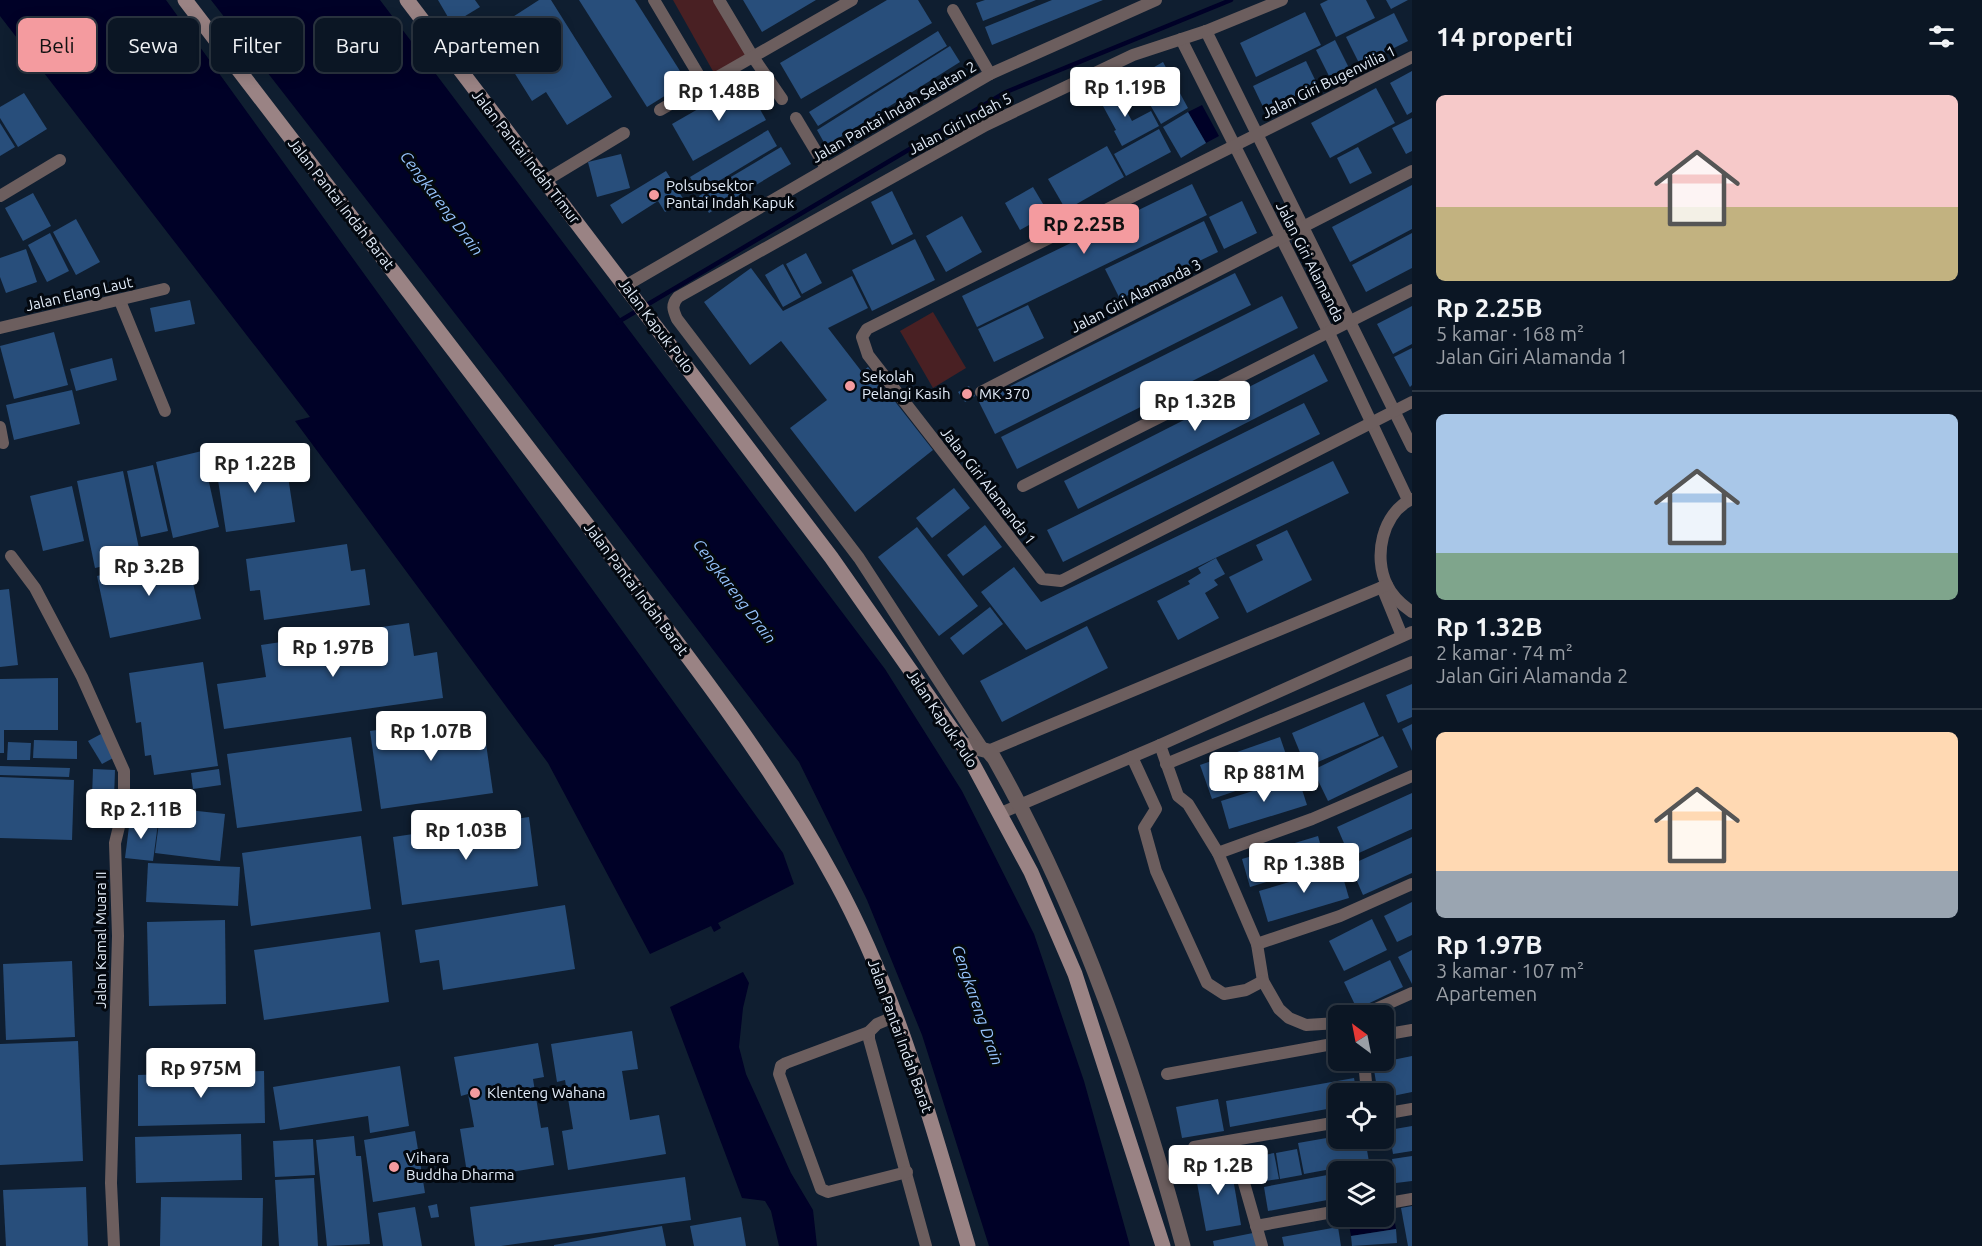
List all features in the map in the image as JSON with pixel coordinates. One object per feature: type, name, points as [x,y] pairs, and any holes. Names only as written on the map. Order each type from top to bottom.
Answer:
[{"type":"main road","name":"Jalan Pantai Indah Barat","points":[[185,0],[745,734],[773,774],[836,880],[883,979],[968,1246]]},
{"type":"main road","name":"Jalan Pantai Indah Timur","points":[[407,0],[543,182],[603,256]]},
{"type":"main road","name":"Jalan Kapuk Pulo","points":[[603,256],[831,557],[962,744],[1001,813],[1031,872],[1076,974],[1162,1246]]},
{"type":"street","points":[[654,0],[704,84]]},
{"type":"street","points":[[719,0],[753,57],[782,99]]},
{"type":"street","points":[[660,110],[852,0]]},
{"type":"street","name":"Jalan Pantai Indah Selatan 2","points":[[625,285],[990,74],[1156,0]]},
{"type":"street","name":"Jalan Giri Indah 5","points":[[986,750],[859,558],[673,310],[678,297],[986,124],[1133,55],[1206,31],[1282,0]]},
{"type":"street","points":[[953,10],[990,74]]},
{"type":"street","name":"Jalan Giri Alamanda","points":[[1206,31],[1259,133],[1412,447]]},
{"type":"street","name":"Jalan Giri Alamanda","points":[[1181,39],[1236,144],[1410,500]]},
{"type":"street","name":"Jalan Giri Bugenvilia 1","points":[[1259,133],[1412,57]]},
{"type":"street","points":[[796,118],[826,168]]},
{"type":"street","points":[[543,182],[624,133]]},
{"type":"street","name":"Jalan Giri Alamanda 1","points":[[1259,133],[867,329],[862,337],[868,356],[1042,579],[1050,582],[1061,581],[1395,410]]},
{"type":"street","points":[[0,196],[60,160]]},
{"type":"street","name":"Jalan Giri Alamanda 3","points":[[981,392],[1412,171]]},
{"type":"street","name":"Jalan Elang Laut","points":[[0,328],[164,289]]},
{"type":"street","points":[[1023,486],[1412,290]]},
{"type":"street","points":[[120,301],[165,411]]},
{"type":"street","points":[[1395,410],[1412,402]]},
{"type":"street","points":[[0,428],[3,443]]},
{"type":"street","points":[[1001,813],[1160,745],[1407,634],[1384,586],[1380,562],[1382,539],[1392,518],[1410,500]]},
{"type":"street","name":"Jalan Kamal Muara II","points":[[11,556],[35,588],[82,676],[124,771],[124,806],[115,843],[118,936],[111,1183],[114,1246]]},
{"type":"street","points":[[962,744],[986,750],[1384,586]]},
{"type":"street","points":[[1384,586],[1412,612]]},
{"type":"street","points":[[1166,764],[1412,662]]},
{"type":"street","points":[[1160,745],[1178,796],[1188,804],[1218,853],[1257,944],[1263,981],[1279,1009],[1289,1018],[1306,1025],[1328,1024]]},
{"type":"street","points":[[986,750],[1021,805],[1084,941],[1113,1017],[1183,1246]]},
{"type":"street","points":[[1132,757],[1156,809],[1144,828],[1155,872],[1207,983],[1224,994],[1246,990],[1263,981]]},
{"type":"street","points":[[1218,853],[1312,819],[1412,776]]},
{"type":"street","points":[[1257,944],[1340,916],[1412,884]]},
{"type":"street","points":[[1385,1005],[1412,993]]},
{"type":"street","points":[[896,1016],[877,1024],[869,1032],[786,1063],[781,1066],[779,1074],[821,1189],[828,1192],[907,1172]]},
{"type":"street","points":[[1394,1033],[1412,1030]]},
{"type":"street","points":[[869,1032],[926,1246]]},
{"type":"street","points":[[1167,1074],[1328,1045]]},
{"type":"street","points":[[1394,1112],[1412,1110]]},
{"type":"street","points":[[1194,1147],[1328,1124]]},
{"type":"street","points":[[1232,1141],[1262,1246]]},
{"type":"street","points":[[1394,1202],[1412,1198]]},
{"type":"street","points":[[1256,1226],[1328,1213]]},
{"type":"shaded area","points":[[673,0],[724,0],[753,51],[714,73]]},
{"type":"shaded area","points":[[933,312],[966,368],[933,388],[900,331]]},
{"type":"water","points":[[0,0],[166,0],[179,18],[108,18],[108,72],[199,72],[199,46],[211,62],[211,72],[218,72],[783,853],[794,884],[718,923],[721,928],[714,932],[711,926],[650,954],[548,763],[295,421],[310,417],[43,72],[96,72],[96,18],[18,18],[18,39],[0,16]]},
{"type":"water","name":"Cengkareng Drain","points":[[211,0],[380,0],[394,18],[315,18],[315,72],[401,72],[401,28],[413,44],[413,72],[434,72],[885,669],[962,791],[1034,934],[1084,1081],[1130,1246],[989,1246],[922,1035],[867,900],[799,762],[267,72],[303,72],[303,18],[225,18]]},
{"type":"water","points":[[1202,105],[1219,136],[1206,143],[1188,112]]},
{"type":"water","points":[[743,972],[749,983],[743,1008],[739,1047],[746,1074],[791,1173],[813,1210],[817,1246],[779,1246],[771,1211],[765,1201],[742,1198],[670,1007]]},
{"type":"water","points":[[1394,1218],[1396,1229],[1351,1236],[1349,1227],[1394,1227]]},
{"type":"building","points":[[438,0],[475,0],[480,7],[462,18],[448,18]]},
{"type":"building","points":[[539,0],[551,0],[612,97],[567,125],[546,92],[532,101],[514,72],[561,72],[561,18],[511,18]]},
{"type":"building","points":[[579,0],[635,0],[687,82],[647,107]]},
{"type":"building","points":[[743,0],[816,0],[762,32]]},
{"type":"building","points":[[887,0],[918,0],[932,23],[801,99],[780,63]]},
{"type":"building","points":[[985,0],[1036,0],[983,21],[976,3]]},
{"type":"building","points":[[1052,0],[1103,0],[992,45],[985,27]]},
{"type":"building","points":[[1328,0],[1366,0],[1375,18],[1336,37],[1320,4]]},
{"type":"building","points":[[1386,0],[1408,0],[1391,9]]},
{"type":"building","points":[[1305,12],[1321,45],[1256,77],[1240,43]]},
{"type":"building","points":[[1394,13],[1408,41],[1360,65],[1346,37]]},
{"type":"building","points":[[938,31],[947,46],[818,126],[809,112]]},
{"type":"building","points":[[1335,40],[1349,68],[1330,78],[1316,50]]},
{"type":"building","points":[[950,46],[960,62],[826,146],[817,130]]},
{"type":"building","points":[[1306,61],[1319,88],[1266,113],[1253,86]]},
{"type":"building","points":[[1163,62],[1188,108],[1161,124],[1135,78]]},
{"type":"building","points":[[1412,71],[1412,112],[1407,115],[1390,83]]},
{"type":"building","points":[[745,82],[766,120],[693,161],[672,124]]},
{"type":"building","points":[[1113,86],[1132,121],[1151,111],[1159,126],[1122,146],[1097,95]]},
{"type":"building","points":[[1376,88],[1395,123],[1330,158],[1311,123]]},
{"type":"building","points":[[24,93],[47,129],[18,147],[0,118],[0,107]]},
{"type":"building","points":[[1188,112],[1206,143],[1181,158],[1163,127]]},
{"type":"building","points":[[1412,118],[1412,151],[1406,154],[1392,128]]},
{"type":"building","points":[[0,123],[15,147],[0,156]]},
{"type":"building","points":[[1159,129],[1171,152],[1126,176],[1114,154]]},
{"type":"building","points":[[768,130],[777,146],[699,193],[690,177]]},
{"type":"building","points":[[1107,146],[1124,177],[1066,210],[1048,179]]},
{"type":"building","points":[[781,147],[791,164],[709,213],[699,196]]},
{"type":"building","points":[[1358,147],[1372,173],[1350,184],[1337,158]]},
{"type":"building","points":[[621,154],[630,188],[597,197],[588,162]]},
{"type":"building","name":"Polsubsektor Pantai Indah Kapuk","points":[[666,171],[684,200],[665,212],[658,201],[622,224],[610,205]]},
{"type":"building","points":[[1192,184],[1207,215],[977,327],[962,296]]},
{"type":"building","points":[[1412,185],[1412,229],[1350,262],[1332,227]]},
{"type":"building","points":[[1033,187],[1049,214],[1020,230],[1005,203]]},
{"type":"building","points":[[892,191],[913,234],[892,245],[871,202]]},
{"type":"building","points":[[33,193],[51,226],[23,241],[5,208]]},
{"type":"building","points":[[1242,201],[1257,233],[1224,249],[1209,217]]},
{"type":"building","points":[[962,216],[982,252],[946,272],[926,236]]},
{"type":"building","points":[[76,219],[100,262],[76,275],[53,232]]},
{"type":"building","points":[[1204,221],[1218,252],[1120,299],[1105,269]]},
{"type":"building","points":[[50,233],[69,271],[47,282],[28,245]]},
{"type":"building","points":[[1412,233],[1412,268],[1366,292],[1352,265]]},
{"type":"building","points":[[915,239],[935,280],[872,311],[852,270]]},
{"type":"building","points":[[26,249],[37,282],[6,293],[0,277],[0,258]]},
{"type":"building","points":[[806,253],[822,283],[802,294],[786,264]]},
{"type":"building","points":[[783,264],[801,297],[783,307],[765,275]]},
{"type":"building","name":"Sekolah Pelangi Kasih","points":[[751,268],[783,311],[852,276],[868,308],[828,328],[862,372],[868,367],[933,450],[855,512],[790,428],[827,400],[781,341],[750,365],[704,302]]},
{"type":"building","points":[[1235,273],[1251,305],[995,434],[979,402]]},
{"type":"building","points":[[1282,296],[1298,328],[1017,469],[1001,437]]},
{"type":"building","points":[[190,300],[195,324],[155,332],[150,308]]},
{"type":"building","points":[[1028,305],[1044,338],[994,362],[978,329]]},
{"type":"building","points":[[1412,306],[1412,344],[1393,354],[1377,324]]},
{"type":"building","points":[[54,332],[68,385],[14,399],[0,346]]},
{"type":"building","points":[[1412,348],[1412,385],[1410,387],[1394,357]]},
{"type":"building","points":[[1314,354],[1328,381],[1078,509],[1064,481]]},
{"type":"building","points":[[112,358],[117,380],[76,391],[70,369]]},
{"type":"building","name":"MK 370","points":[[969,386],[975,396],[965,402],[958,392]]},
{"type":"building","points":[[72,390],[80,424],[14,440],[6,405]]},
{"type":"building","points":[[1304,403],[1320,434],[1063,562],[1047,530]]},
{"type":"building","points":[[202,451],[219,527],[173,538],[156,462]]},
{"type":"building","points":[[285,457],[295,522],[226,532],[216,467]]},
{"type":"building","points":[[1333,461],[1349,493],[1026,650],[981,592],[1014,567],[1041,602]]},
{"type":"building","points":[[153,465],[168,531],[141,537],[127,471]]},
{"type":"building","points":[[123,471],[141,558],[95,568],[77,481]]},
{"type":"building","points":[[72,486],[84,541],[43,551],[30,496]]},
{"type":"building","points":[[954,488],[970,508],[932,538],[916,518]]},
{"type":"building","points":[[985,525],[1002,547],[963,576],[947,555]]},
{"type":"building","points":[[917,527],[978,606],[939,636],[878,557]]},
{"type":"building","points":[[1287,530],[1312,580],[1247,613],[1229,577],[1263,560],[1256,545]]},
{"type":"building","points":[[347,544],[351,571],[365,569],[370,605],[264,620],[260,590],[250,591],[246,559]]},
{"type":"building","points":[[187,556],[201,619],[110,638],[97,576]]},
{"type":"building","points":[[1216,558],[1225,574],[1214,580],[1218,585],[1205,593],[1219,618],[1178,640],[1157,601],[1190,584],[1188,581],[1201,573],[1198,568]]},
{"type":"building","points":[[9,589],[18,665],[0,667],[0,590]]},
{"type":"building","points":[[990,607],[1003,624],[963,655],[950,638]]},
{"type":"building","points":[[409,623],[414,656],[437,652],[443,698],[224,729],[217,684],[266,677],[261,645]]},
{"type":"building","points":[[1087,626],[1108,668],[1002,722],[980,681]]},
{"type":"building","points":[[203,662],[218,766],[154,775],[151,755],[145,756],[141,722],[136,723],[129,673]]},
{"type":"building","points":[[58,678],[58,730],[4,730],[4,753],[0,753],[0,679]]},
{"type":"building","points":[[1412,684],[1412,717],[1398,723],[1386,695]]},
{"type":"building","points":[[1364,702],[1379,736],[1306,767],[1292,733]]},
{"type":"building","points":[[482,715],[493,793],[381,809],[370,731]]},
{"type":"building","points":[[1412,724],[1412,751],[1402,729]]},
{"type":"building","points":[[101,734],[115,757],[102,764],[88,741]]},
{"type":"building","points":[[1383,736],[1398,767],[1328,801],[1313,770]]},
{"type":"building","points":[[351,737],[362,811],[237,828],[227,754]]},
{"type":"building","points":[[1280,737],[1292,772],[1212,799],[1200,765]]},
{"type":"building","points":[[34,740],[77,741],[77,759],[33,758]]},
{"type":"building","points":[[8,742],[31,743],[30,760],[7,760]]},
{"type":"building","points":[[0,766],[70,768],[69,777],[0,775]]},
{"type":"building","points":[[93,769],[115,770],[113,827],[91,826]]},
{"type":"building","points":[[219,769],[221,785],[193,789],[191,773]]},
{"type":"building","points":[[0,777],[74,780],[72,840],[0,838]]},
{"type":"building","points":[[1298,777],[1307,805],[1229,829],[1221,801]]},
{"type":"building","points":[[1412,793],[1412,829],[1350,857],[1337,827]]},
{"type":"building","points":[[161,807],[225,814],[220,861],[155,853]]},
{"type":"building","points":[[529,817],[538,886],[402,905],[393,837]]},
{"type":"building","points":[[130,819],[158,823],[153,861],[125,858]]},
{"type":"building","points":[[361,836],[371,909],[251,926],[242,853]]},
{"type":"building","points":[[1318,836],[1326,864],[1250,887],[1242,859]]},
{"type":"building","points":[[1412,837],[1412,873],[1363,895],[1350,865]]},
{"type":"building","points":[[148,863],[240,867],[238,906],[146,902]]},
{"type":"building","points":[[1340,867],[1349,898],[1268,922],[1259,891]]},
{"type":"building","points":[[1412,902],[1412,935],[1397,942],[1384,916]]},
{"type":"building","points":[[565,905],[575,969],[443,990],[439,960],[420,963],[415,930]]},
{"type":"building","points":[[1372,919],[1387,950],[1344,971],[1329,941]]},
{"type":"building","points":[[225,920],[226,1004],[149,1006],[147,922]]},
{"type":"building","points":[[380,932],[389,1002],[264,1020],[254,950]]},
{"type":"building","points":[[1412,950],[1412,984],[1398,957]]},
{"type":"building","points":[[1390,960],[1403,987],[1365,1005],[1355,1005],[1344,982]]},
{"type":"building","points":[[72,961],[75,1037],[6,1040],[3,964]]},
{"type":"building","points":[[632,1031],[638,1069],[622,1071],[630,1120],[659,1115],[666,1154],[568,1170],[562,1131],[573,1129],[565,1080],[557,1082],[551,1044]]},
{"type":"building","points":[[78,1041],[83,1161],[0,1165],[0,1044]]},
{"type":"building","points":[[538,1043],[544,1077],[533,1079],[541,1128],[548,1127],[554,1165],[468,1179],[460,1129],[474,1127],[468,1094],[461,1096],[454,1057]]},
{"type":"building","points":[[1412,1056],[1412,1092],[1394,1096],[1394,1083],[1376,1083],[1374,1071],[1394,1071],[1394,1060]]},
{"type":"building","points":[[400,1066],[409,1126],[370,1133],[368,1116],[280,1130],[273,1087]]},
{"type":"building","points":[[264,1071],[265,1123],[138,1126],[138,1075]]},
{"type":"building","points":[[1354,1078],[1355,1083],[1328,1083],[1328,1109],[1230,1127],[1226,1101]]},
{"type":"building","points":[[1218,1099],[1224,1131],[1182,1138],[1176,1107]]},
{"type":"building","points":[[1412,1126],[1412,1151],[1393,1154],[1394,1129]]},
{"type":"building","name":"Vihara Buddha Dharma","points":[[415,1131],[425,1193],[373,1202],[364,1140]]},
{"type":"building","points":[[241,1134],[242,1180],[136,1183],[135,1137]]},
{"type":"building","points":[[354,1136],[356,1156],[361,1156],[370,1244],[327,1246],[316,1140]]},
{"type":"building","points":[[1328,1138],[1328,1149],[1367,1149],[1369,1161],[1328,1161],[1328,1170],[1304,1174],[1298,1143]]},
{"type":"building","points":[[313,1139],[315,1175],[275,1177],[273,1141]]},
{"type":"building","points":[[1297,1149],[1302,1175],[1280,1179],[1276,1153]]},
{"type":"building","points":[[1274,1153],[1279,1179],[1259,1182],[1255,1157]]},
{"type":"building","points":[[1412,1156],[1412,1181],[1396,1183],[1392,1159]]},
{"type":"building","points":[[1230,1161],[1241,1225],[1206,1231],[1194,1167]]},
{"type":"building","points":[[1328,1175],[1328,1200],[1268,1211],[1264,1187]]},
{"type":"building","points":[[685,1177],[691,1220],[501,1246],[475,1246],[470,1207]]},
{"type":"building","points":[[314,1178],[318,1246],[279,1246],[275,1180]]},
{"type":"building","points":[[86,1187],[88,1246],[6,1246],[3,1190]]},
{"type":"building","points":[[161,1197],[263,1198],[262,1246],[160,1246]]},
{"type":"building","points":[[437,1204],[439,1217],[431,1218],[428,1206]]},
{"type":"building","points":[[1412,1206],[1412,1246],[1408,1246],[1401,1208]]},
{"type":"building","points":[[415,1207],[422,1246],[383,1246],[378,1213]]},
{"type":"building","points":[[741,1217],[746,1246],[694,1246],[690,1226]]},
{"type":"building","points":[[662,1226],[666,1246],[554,1246],[554,1245]]},
{"type":"building","points":[[1338,1227],[1341,1246],[1284,1246],[1282,1237]]},
{"type":"building","points":[[1396,1229],[1397,1243],[1352,1246],[1351,1236]]},
{"type":"building","points":[[1258,1232],[1260,1246],[1214,1246],[1213,1241]]},
{"type":"waterway","points":[[618,322],[1006,92],[1231,0]]},
{"type":"place","name":"Polsubsektor Pantai Indah Kapuk","points":[[654,195]]},
{"type":"place","name":"Sekolah Pelangi Kasih","points":[[850,386]]},
{"type":"place","name":"MK 370","points":[[967,394]]},
{"type":"place","name":"Klenteng Wahana","points":[[475,1093]]},
{"type":"place","name":"Vihara Buddha Dharma","points":[[394,1167]]}]
